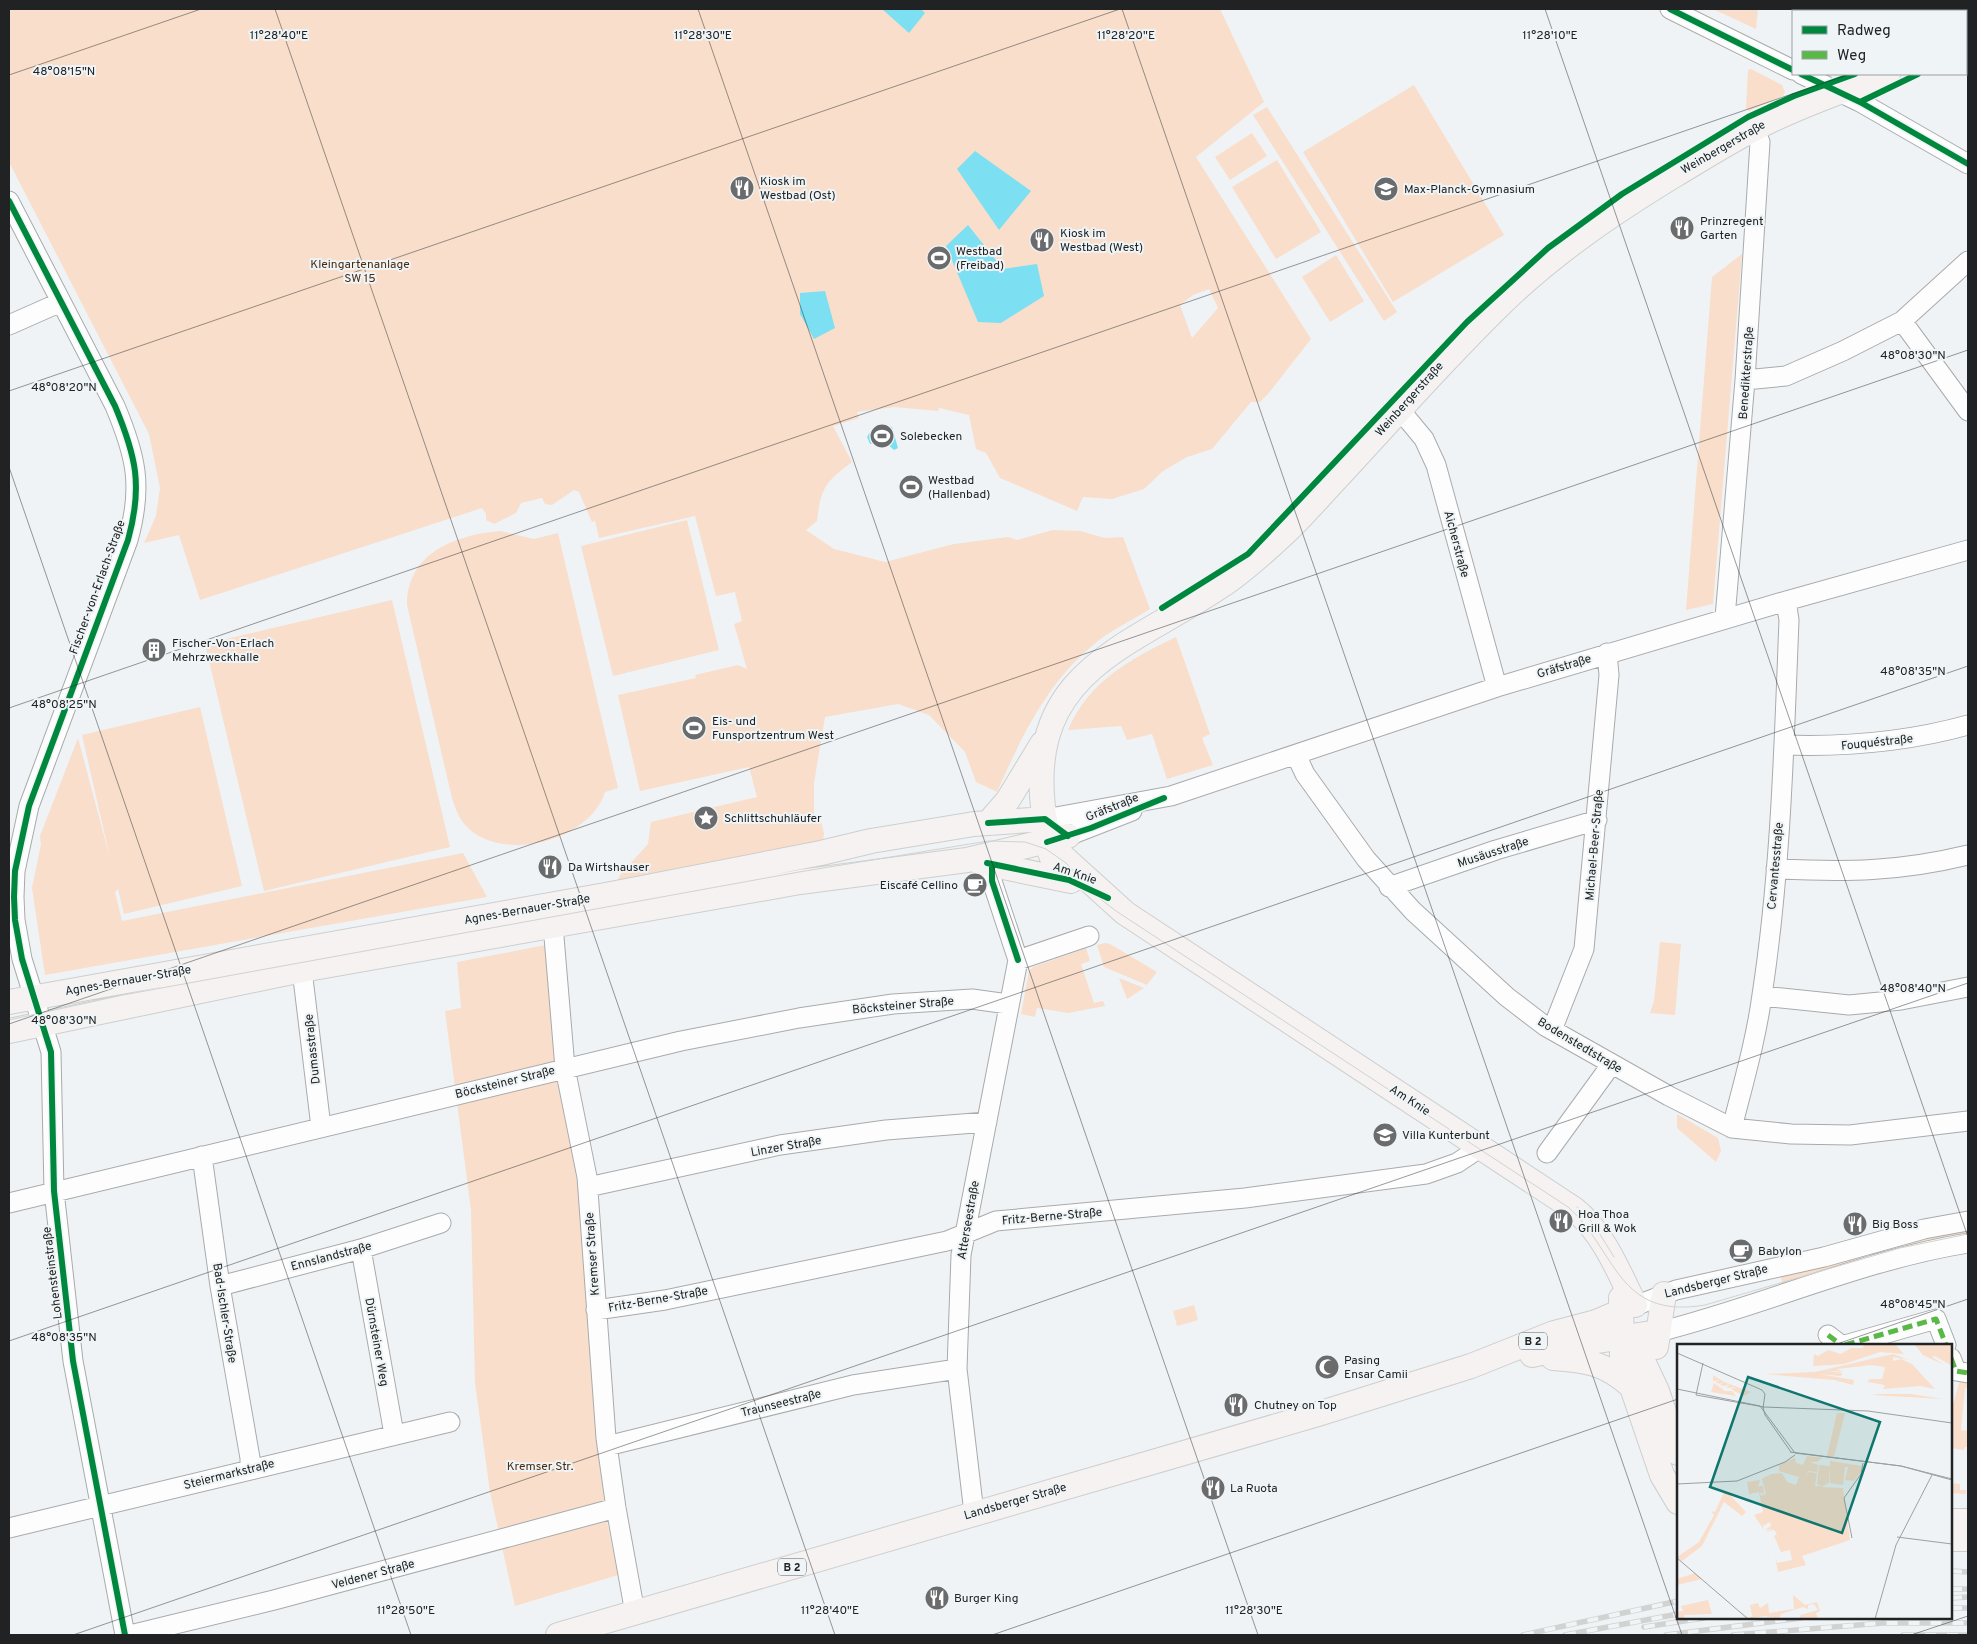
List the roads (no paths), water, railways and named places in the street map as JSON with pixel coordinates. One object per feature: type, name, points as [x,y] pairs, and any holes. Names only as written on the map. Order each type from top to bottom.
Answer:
[{"type":"main road","name":"Weinbergerstraße","points":[[1069,880],[1055,866],[1049,835],[1042,768],[1049,731],[1069,692],[1090,668],[1114,650],[1231,579],[1287,530],[1498,306],[1561,252],[1634,200],[1754,129],[1840,92],[1885,75]]},
{"type":"main road","points":[[988,822],[1008,800],[1049,731]]},
{"type":"main road","name":"Agnes-Bernauer-Straße","points":[[9,1002],[611,894],[821,853],[871,841],[988,822],[1049,835]]},
{"type":"main road","name":"Agnes-Bernauer-Straße","points":[[9,1031],[302,970],[553,925],[800,882],[967,860],[1049,835]]},
{"type":"main road","name":"Am Knie","points":[[1049,835],[1108,898],[1125,913],[1581,1215],[1600,1240],[1618,1272],[1628,1308],[1621,1337],[1622,1358],[1662,1475],[1677,1500]]},
{"type":"main road","name":"Agnes-Bernauer-Straße","points":[[967,860],[1033,871]]},
{"type":"main road","name":"Am Knie","points":[[1033,871],[1069,880],[1108,898]]},
{"type":"main road","points":[[1657,1391],[1655,1355],[1664,1294]]},
{"type":"main road","name":"Landsberger Straße","points":[[558,1635],[1318,1414],[1472,1366],[1554,1333],[1596,1322],[1628,1308]]},
{"type":"main road","points":[[1596,1322],[1636,1346],[1657,1391],[1677,1450]]},
{"type":"main road","name":"Landsberger Straße","points":[[1472,1366],[1621,1337],[1658,1332]]},
{"type":"main road","name":"B 2","points":[[1529,1356],[1589,1361],[1608,1369],[1631,1386]]},
{"type":"main road","points":[[1952,1521],[1968,1521]]},
{"type":"main road","points":[[1952,1539],[1968,1539]]},
{"type":"street","points":[[1670,9],[1792,70]]},
{"type":"street","points":[[1803,75],[1840,92],[1968,164]]},
{"type":"street","name":"Benedikterstraße","points":[[1725,618],[1746,380],[1760,142],[1754,129]]},
{"type":"street","name":"Fischer-von-Erlach-Straße","points":[[9,201],[115,406],[128,436],[137,484],[135,513],[128,540],[23,827],[15,871],[15,920],[22,959],[34,996]]},
{"type":"street","points":[[1746,380],[1786,376],[1843,351],[1902,321],[1968,261]]},
{"type":"street","points":[[9,325],[61,302]]},
{"type":"street","points":[[1902,321],[1968,411]]},
{"type":"street","name":"Aicherstraße","points":[[1400,410],[1424,439],[1436,465],[1497,686]]},
{"type":"street","name":"Gräfstraße","points":[[1049,835],[1497,686],[1786,600],[1968,550]]},
{"type":"street","name":"Cervantesstraße","points":[[1732,1128],[1762,996],[1776,869],[1784,745],[1789,620],[1786,600]]},
{"type":"street","name":"Michael-Beer-Straße","points":[[1552,1030],[1584,949],[1609,675],[1607,653]]},
{"type":"street","name":"Fouquéstraße","points":[[1784,745],[1840,746],[1884,743],[1930,735],[1968,725]]},
{"type":"street","name":"Bodenstedtstraße","points":[[1296,754],[1305,774],[1366,859],[1389,887],[1507,996],[1552,1030],[1611,1065],[1732,1128],[1791,1134],[1850,1135],[1968,1122]]},
{"type":"street","name":"Gräfstraße","points":[[1049,835],[1164,798]]},
{"type":"street","name":"Musäusstraße","points":[[1389,887],[1496,850],[1597,820]]},
{"type":"street","points":[[1776,869],[1848,872],[1882,871],[1930,864],[1968,855]]},
{"type":"street","points":[[992,864],[992,881],[1018,960],[1089,936]]},
{"type":"street","name":"Kremser Straße","points":[[553,925],[565,1068],[588,1187],[607,1446],[635,1613]]},
{"type":"street","name":"Atterseestraße","points":[[974,1513],[956,1369],[961,1255],[1018,960]]},
{"type":"street","name":"Dumasstraße","points":[[302,970],[321,1128]]},
{"type":"street","points":[[1762,996],[1849,1005],[1901,1000],[1968,987]]},
{"type":"street","name":"Lohensteinstraße","points":[[34,996],[51,1052],[54,1191],[74,1365],[125,1635]]},
{"type":"street","name":"Böcksteiner Straße","points":[[9,1203],[681,1041],[799,1018],[893,1004],[972,999],[1008,1004]]},
{"type":"street","points":[[1547,1153],[1611,1065]]},
{"type":"street","name":"Linzer Straße","points":[[588,1187],[780,1145],[886,1130],[986,1122]]},
{"type":"street","name":"Fritz-Berne-Straße","points":[[596,1310],[665,1300],[947,1241],[965,1232],[996,1221],[1245,1198],[1426,1174],[1457,1162],[1481,1147]]},
{"type":"street","name":"Bad-Ischler-Straße","points":[[202,1156],[220,1286],[250,1458],[250,1469]]},
{"type":"street","name":"Landsberger Straße","points":[[1628,1308],[1664,1294],[1824,1256],[1924,1229],[1968,1221]]},
{"type":"street","name":"Ennslandstraße","points":[[220,1286],[361,1249],[441,1224]]},
{"type":"street","name":"Landsberger Straße","points":[[1658,1332],[1882,1262],[1968,1243]]},
{"type":"street","name":"Dürnsteiner Weg","points":[[361,1249],[394,1434]]},
{"type":"street","points":[[1848,1344],[1936,1319],[1946,1344]]},
{"type":"street","name":"Traunseestraße","points":[[607,1446],[854,1385],[956,1369]]},
{"type":"street","name":"Steiermarkstraße","points":[[9,1528],[450,1422]]},
{"type":"street","name":"Veldener Straße","points":[[130,1635],[274,1600],[508,1535],[616,1508]]},
{"type":"water","points":[[882,9],[921,9],[925,13],[909,33]]},
{"type":"water","points":[[975,151],[1031,191],[999,230],[957,169]]},
{"type":"water","points":[[968,225],[1003,269],[1037,264],[1044,296],[1001,323],[978,322],[946,246]]},
{"type":"water","points":[[825,291],[835,328],[814,339],[800,314],[800,293]]},
{"type":"water","name":"Solebecken","points":[[885,424],[892,427],[898,448],[894,450],[884,441],[870,444],[867,437],[870,432],[877,431]]},
{"type":"tram line","points":[[9,1020],[123,995],[799,872],[988,841],[1025,842],[1046,849],[1066,863],[1099,898],[1116,911],[1568,1207],[1584,1224],[1622,1278],[1636,1292],[1653,1302],[1676,1307],[1705,1305],[1900,1248],[1968,1234]]},
{"type":"tram line","points":[[1577,1207],[1593,1223],[1614,1257]]},
{"type":"railway","points":[[1952,1571],[1968,1572]]},
{"type":"railway","points":[[1952,1589],[1968,1589]]},
{"type":"railway","points":[[1952,1598],[1968,1597]]},
{"type":"railway","points":[[1523,1635],[1677,1601]]},
{"type":"railway","points":[[1952,1608],[1968,1608]]},
{"type":"railway","points":[[1565,1635],[1677,1614]]},
{"type":"railway","points":[[1644,1627],[1697,1619]]},
{"type":"railway","points":[[1666,1635],[1793,1619]]},
{"type":"railway","points":[[1733,1635],[1883,1623],[1968,1623]]},
{"type":"railway","points":[[1903,1635],[1968,1635]]},
{"type":"place","name":"Kiosk im Westbad (Ost)","points":[[742,188]]},
{"type":"place","name":"Max-Planck-Gymnasium","points":[[1386,189]]},
{"type":"place","name":"Prinzregent Garten","points":[[1682,228]]},
{"type":"place","name":"Kiosk im Westbad (West)","points":[[1042,240]]},
{"type":"place","name":"Westbad (Freibad)","points":[[939,258]]},
{"type":"place","name":"Solebecken","points":[[882,436]]},
{"type":"place","name":"Westbad (Hallenbad)","points":[[911,487]]},
{"type":"place","name":"Fischer-Von-Erlach Mehrzweckhalle","points":[[154,650]]},
{"type":"place","name":"Eis- und Funsportzentrum West","points":[[694,728]]},
{"type":"place","name":"Schlittschuhläufer","points":[[706,818]]},
{"type":"place","name":"Da Wirtshauser","points":[[550,867]]},
{"type":"place","name":"Eiscafé Cellino","points":[[975,885]]},
{"type":"place","name":"Villa Kunterbunt","points":[[1385,1135]]},
{"type":"place","name":"Hoa Thoa Grill & Wok","points":[[1561,1221]]},
{"type":"place","name":"Big Boss","points":[[1855,1224]]},
{"type":"place","name":"Babylon","points":[[1741,1251]]},
{"type":"place","name":"Pasing Ensar Camii","points":[[1327,1367]]},
{"type":"place","name":"Chutney on Top","points":[[1236,1405]]},
{"type":"place","name":"La Ruota","points":[[1213,1488]]},
{"type":"place","name":"Burger King","points":[[937,1598]]},
{"type":"park label","name":"Kleingartenanlage SW 15","points":[[360,271]]},
{"type":"park label","name":"Kremser Str.","points":[[540,1466]]}]
